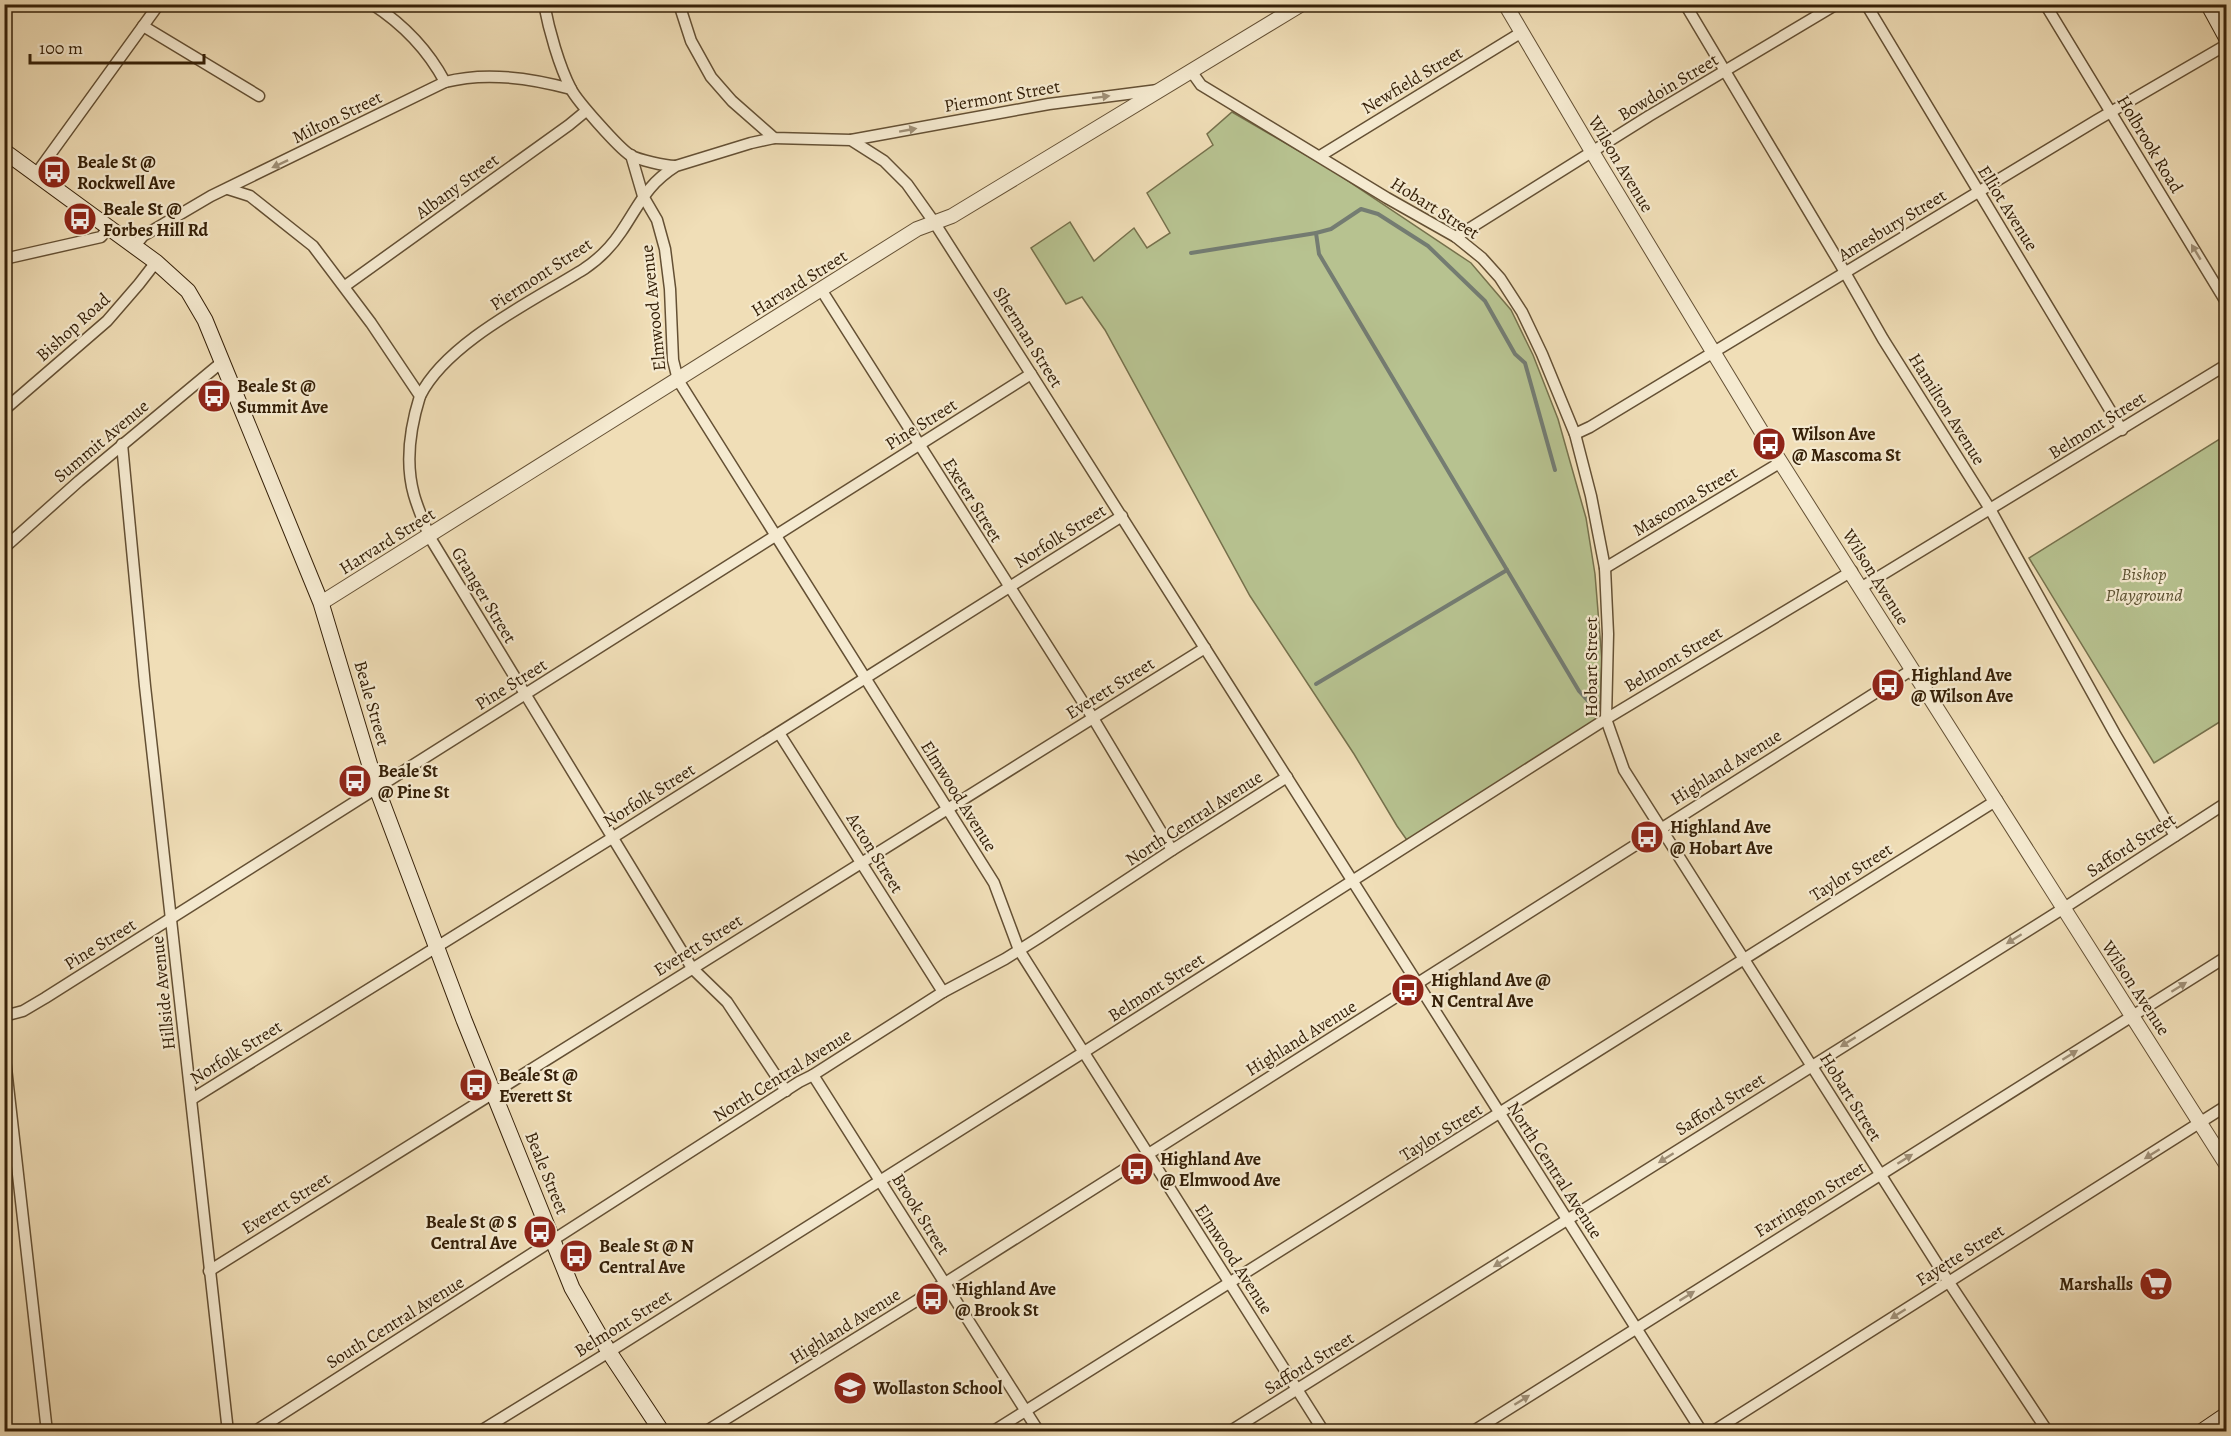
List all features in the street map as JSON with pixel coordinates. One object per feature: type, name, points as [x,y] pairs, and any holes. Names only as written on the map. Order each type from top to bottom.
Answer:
[{"type":"main road","points":[[2208,4],[2226,37]]},
{"type":"main road","name":"Beale Street","points":[[4,150],[156,262],[188,291],[205,320],[321,603],[377,789],[436,947],[572,1287],[609,1352],[662,1431]]},
{"type":"main road","points":[[2201,1431],[2226,1415]]},
{"type":"street","points":[[36,174],[159,4]]},
{"type":"street","points":[[372,4],[393,18],[408,32],[428,55],[445,82]]},
{"type":"street","name":"Elmwood Avenue","points":[[544,4],[550,34],[571,89],[586,111],[631,155],[666,166],[676,166]]},
{"type":"street","points":[[679,4],[691,41],[711,77],[732,101],[774,138],[851,140]]},
{"type":"street","name":"Harvard Street","points":[[321,603],[822,291],[917,229],[952,216],[1302,4]]},
{"type":"street","name":"Wilson Avenue","points":[[1505,4],[1592,153],[1781,462],[2226,1164]]},
{"type":"street","name":"Hamilton Avenue","points":[[1685,4],[1883,339],[1990,509],[2115,734],[2175,836]]},
{"type":"street","name":"Bowdoin Street","points":[[1456,237],[1837,4]]},
{"type":"street","name":"Elliot Avenue","points":[[1866,4],[2122,430]]},
{"type":"street","name":"Holbrook Road","points":[[2045,4],[2226,302]]},
{"type":"street","points":[[143,26],[259,96]]},
{"type":"street","name":"Newfield Street","points":[[1320,156],[1522,33]]},
{"type":"street","name":"Amesbury Street","points":[[1575,434],[2226,45]]},
{"type":"street","name":"Hobart Street","points":[[1191,71],[1201,85],[1387,198],[1456,237],[1494,271],[1521,312],[1542,354],[1575,434],[1591,496],[1605,567],[1608,634],[1605,719],[1624,770],[1880,1175],[2048,1431]]},
{"type":"street","name":"Milton Street","points":[[135,246],[143,236],[211,196],[445,82],[488,76],[542,82],[571,89]]},
{"type":"street","name":"Piermont Street","points":[[851,140],[1049,104],[1160,89]]},
{"type":"street","name":"Albany Street","points":[[345,286],[570,125],[586,111]]},
{"type":"street","name":"Piermont Street","points":[[420,396],[448,360],[470,340],[601,256],[621,232],[643,196],[657,179],[676,166],[774,138]]},
{"type":"street","name":"Sherman Street","points":[[851,140],[884,161],[907,184],[934,222],[1287,777]]},
{"type":"street","name":"Elmwood Avenue","points":[[631,155],[643,196],[657,220],[667,261],[673,360],[678,380],[994,883],[1019,950],[1324,1431]]},
{"type":"street","points":[[228,189],[250,196],[313,246],[345,286],[420,396]]},
{"type":"street","points":[[4,259],[101,237],[109,227]]},
{"type":"street","name":"Bishop Road","points":[[4,410],[122,306],[156,262]]},
{"type":"street","name":"Exeter Street","points":[[822,291],[1093,718],[1172,850]]},
{"type":"street","name":"Summit Avenue","points":[[4,548],[122,444],[222,362]]},
{"type":"street","name":"Belmont Street","points":[[1862,587],[2226,365]]},
{"type":"street","name":"Pine Street","points":[[4,1016],[23,1011],[172,918],[1031,374]]},
{"type":"street","name":"Granger Street","points":[[420,396],[413,417],[409,466],[414,495],[429,536],[692,968],[727,1002],[786,1091]]},
{"type":"street","name":"Hillside Avenue","points":[[122,444],[145,686],[228,1431]]},
{"type":"street","name":"Mascoma Street","points":[[1605,567],[1781,462]]},
{"type":"street","name":"Norfolk Street","points":[[192,1100],[1122,516]]},
{"type":"street","name":"Belmont Street","points":[[478,1431],[609,1352],[1084,1052],[1605,719],[1851,571]]},
{"type":"street","name":"Everett Street","points":[[209,1271],[1205,648]]},
{"type":"street","name":"Highland Avenue","points":[[705,1431],[945,1283],[1913,669]]},
{"type":"street","name":"Acton Street","points":[[779,733],[943,992]]},
{"type":"street","name":"North Central Avenue","points":[[554,1241],[943,992],[1019,950],[1287,777],[1702,1431]]},
{"type":"street","name":"Taylor Street","points":[[992,1431],[1997,800]]},
{"type":"street","name":"Safford Street","points":[[1229,1431],[1569,1220],[2064,908],[2226,803]]},
{"type":"street","name":"Farrington Street","points":[[1472,1431],[2226,957]]},
{"type":"street","points":[[4,1050],[47,1431]]},
{"type":"street","name":"Brook Street","points":[[813,1075],[1039,1431]]},
{"type":"street","name":"Fayette Street","points":[[1712,1431],[2226,1106]]},
{"type":"street","name":"South Central Avenue","points":[[260,1430],[554,1241]]},
{"type":"green space","points":[[1232,112],[1330,169],[1471,263],[1511,310],[1533,355],[1558,419],[1586,518],[1595,574],[1602,661],[1600,706],[1594,728],[1409,843],[1354,754],[1250,596],[1105,330],[1082,297],[1066,304],[1031,248],[1070,222],[1094,261],[1134,228],[1147,248],[1170,233],[1147,193],[1213,145],[1207,134]]},
{"type":"green space","name":"Bishop Playground","points":[[2226,435],[2226,718],[2154,763],[2029,558]]},
{"type":"waterway","points":[[1555,470],[1525,363],[1515,354],[1485,301],[1428,246],[1378,214],[1361,209],[1331,229],[1316,233],[1319,254],[1579,691],[1590,703]]},
{"type":"waterway","points":[[1191,253],[1316,233]]},
{"type":"waterway","points":[[1316,684],[1507,570]]},
{"type":"place","name":"Beale St @ Rockwell Ave","points":[[54,172]]},
{"type":"place","name":"Beale St @ Forbes Hill Rd","points":[[80,219]]},
{"type":"place","name":"Beale St @ Summit Ave","points":[[214,396]]},
{"type":"place","name":"Wilson Ave @ Mascoma St","points":[[1769,444]]},
{"type":"place","name":"Highland Ave @ Wilson Ave","points":[[1888,685]]},
{"type":"place","name":"Beale St @ Pine St","points":[[355,781]]},
{"type":"place","name":"Highland Ave @ Hobart Ave","points":[[1647,837]]},
{"type":"place","name":"Highland Ave @ N Central Ave","points":[[1408,990]]},
{"type":"place","name":"Beale St @ Everett St","points":[[476,1085]]},
{"type":"place","name":"Highland Ave @ Elmwood Ave","points":[[1137,1169]]},
{"type":"place","name":"Beale St @ S Central Ave","points":[[540,1232]]},
{"type":"place","name":"Beale St @ N Central Ave","points":[[576,1256]]},
{"type":"place","name":"Marshalls","points":[[2156,1284]]},
{"type":"place","name":"Highland Ave @ Brook St","points":[[932,1299]]},
{"type":"place","name":"Wollaston School","points":[[850,1388]]}]
